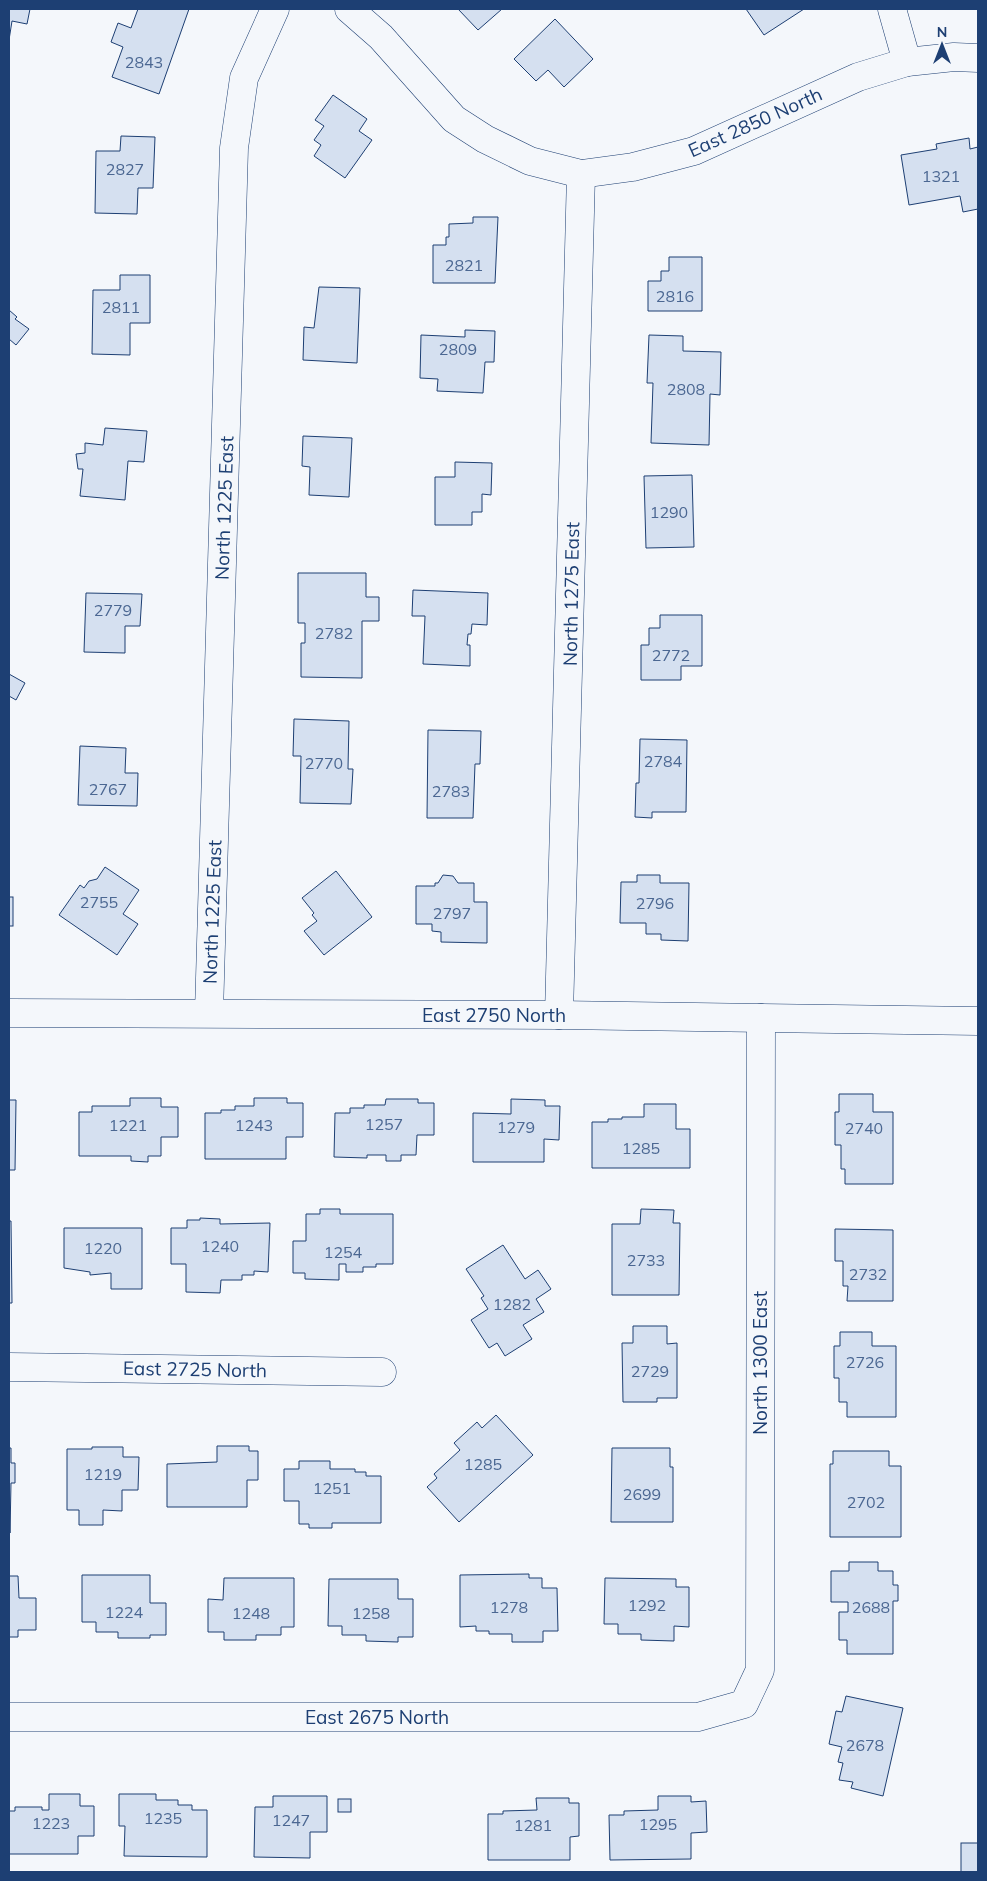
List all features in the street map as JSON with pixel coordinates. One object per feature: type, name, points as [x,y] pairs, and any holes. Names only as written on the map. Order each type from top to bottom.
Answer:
[{"type":"street","name":"North 1225 East","points":[[209,1013],[234,148],[244,78],[275,9]]},
{"type":"street","name":"East 2850 North","points":[[349,9],[381,37],[454,119],[485,139],[530,160],[581,174],[633,167],[694,151],[858,77],[907,62],[954,56],[978,58]]},
{"type":"street","points":[[892,9],[907,62]]},
{"type":"street","name":"North 1275 East","points":[[559,1015],[581,174]]},
{"type":"street","name":"East 2750 North","points":[[9,1013],[559,1015],[978,1021]]},
{"type":"street","name":"North 1300 East","points":[[744,1704],[760,1670],[761,1018]]},
{"type":"street","name":"East 2725 North","points":[[9,1367],[382,1372]]},
{"type":"street","name":"East 2675 North","points":[[9,1716],[698,1716],[744,1704]]},
{"type":"building","points":[[9,9],[30,9],[27,24],[12,21],[9,40]]},
{"type":"building","points":[[138,9],[189,9],[159,94],[112,77],[123,47],[111,42],[118,23],[131,28]]},
{"type":"building","points":[[458,9],[502,9],[478,30]]},
{"type":"building","points":[[746,9],[804,9],[764,35]]},
{"type":"building","points":[[555,19],[593,59],[564,87],[548,70],[536,81],[514,59]]},
{"type":"building","points":[[333,95],[367,119],[359,131],[372,140],[345,178],[314,156],[321,145],[314,140],[324,126],[315,120]]},
{"type":"building","points":[[121,136],[155,137],[153,188],[138,188],[137,214],[95,213],[96,151],[120,151]]},
{"type":"building","points":[[969,138],[970,149],[978,147],[978,209],[963,212],[960,196],[909,205],[901,155],[937,149],[936,144]]},
{"type":"building","points":[[473,217],[498,217],[495,283],[433,283],[433,245],[446,245],[446,237],[449,237],[449,224],[473,223]]},
{"type":"building","points":[[669,257],[702,257],[702,311],[648,311],[648,281],[661,281],[661,271],[669,271]]},
{"type":"building","points":[[120,275],[150,275],[150,323],[130,323],[130,355],[92,354],[93,290],[120,290]]},
{"type":"building","points":[[319,287],[360,288],[357,363],[303,360],[304,327],[314,328]]},
{"type":"building","points":[[9,310],[17,317],[15,319],[29,329],[16,345],[9,339]]},
{"type":"building","points":[[465,330],[495,331],[494,362],[485,362],[483,393],[437,391],[438,379],[420,378],[421,335],[465,337]]},
{"type":"building","points":[[649,335],[683,336],[683,351],[721,352],[720,395],[710,394],[709,445],[651,443],[653,383],[647,383]]},
{"type":"building","points":[[105,428],[147,431],[144,462],[128,461],[125,500],[80,496],[83,469],[78,469],[76,454],[85,453],[85,443],[103,445]]},
{"type":"building","points":[[303,436],[352,438],[349,497],[309,495],[310,467],[302,466]]},
{"type":"building","points":[[455,462],[492,463],[491,495],[482,494],[482,512],[472,512],[472,525],[435,525],[435,477],[455,477]]},
{"type":"building","points":[[692,475],[694,547],[646,548],[644,476]]},
{"type":"building","points":[[298,573],[366,573],[366,597],[379,597],[379,621],[362,621],[362,678],[301,677],[301,643],[305,643],[305,623],[298,623]]},
{"type":"building","points":[[413,590],[488,593],[487,625],[472,624],[471,634],[468,634],[467,645],[470,645],[470,666],[423,664],[425,616],[412,616]]},
{"type":"building","points":[[86,593],[142,594],[140,626],[125,626],[125,653],[84,652]]},
{"type":"building","points":[[660,615],[702,615],[702,666],[681,666],[681,680],[641,680],[641,645],[649,645],[649,628],[660,628]]},
{"type":"building","points":[[9,674],[25,683],[16,700],[9,696]]},
{"type":"building","points":[[294,719],[349,721],[348,769],[353,769],[351,804],[300,803],[301,756],[293,756]]},
{"type":"building","points":[[428,730],[481,731],[480,764],[475,764],[473,818],[427,818]]},
{"type":"building","points":[[640,739],[687,740],[686,812],[652,812],[652,818],[635,817],[636,783],[639,783]]},
{"type":"building","points":[[80,746],[126,748],[125,773],[138,773],[137,806],[78,805]]},
{"type":"building","points":[[105,867],[139,890],[123,914],[138,924],[117,955],[59,915],[80,885],[84,888],[89,881],[97,879]]},
{"type":"building","points":[[336,871],[372,917],[324,955],[304,931],[317,921],[312,915],[314,913],[302,898]]},
{"type":"building","points":[[443,875],[453,876],[458,883],[474,883],[474,902],[487,902],[487,943],[441,942],[441,932],[432,931],[432,924],[416,924],[416,886],[435,886],[435,883],[438,883]]},
{"type":"building","points":[[637,875],[660,875],[660,883],[689,883],[688,941],[661,940],[661,934],[646,934],[646,923],[620,923],[621,882],[637,882]]},
{"type":"building","points":[[9,897],[13,897],[13,926],[9,926]]},
{"type":"building","points":[[839,1094],[873,1094],[873,1112],[893,1112],[893,1184],[845,1184],[845,1169],[841,1169],[841,1145],[835,1145],[835,1112],[839,1112]]},
{"type":"building","points":[[130,1098],[161,1098],[161,1107],[178,1107],[178,1137],[161,1137],[161,1156],[148,1156],[148,1162],[131,1161],[131,1156],[79,1156],[79,1112],[92,1112],[92,1106],[130,1106]]},
{"type":"building","points":[[254,1098],[287,1098],[287,1103],[303,1103],[303,1137],[286,1137],[286,1159],[205,1159],[205,1113],[221,1113],[221,1110],[235,1110],[235,1106],[254,1106]]},
{"type":"building","points":[[386,1099],[418,1099],[418,1103],[434,1103],[434,1135],[417,1135],[416,1155],[401,1155],[401,1161],[386,1161],[386,1155],[367,1155],[367,1158],[334,1157],[335,1113],[350,1113],[350,1108],[364,1108],[364,1105],[385,1105]]},
{"type":"building","points":[[511,1099],[545,1100],[545,1106],[560,1106],[559,1140],[544,1139],[544,1162],[473,1162],[473,1113],[511,1114]]},
{"type":"building","points":[[9,1100],[16,1100],[15,1170],[9,1170]]},
{"type":"building","points":[[644,1104],[676,1104],[676,1129],[690,1129],[690,1168],[592,1168],[592,1122],[608,1122],[608,1119],[622,1119],[622,1117],[644,1117]]},
{"type":"building","points":[[320,1209],[340,1209],[340,1214],[393,1214],[393,1264],[376,1264],[376,1267],[363,1267],[363,1272],[346,1272],[346,1264],[339,1264],[339,1280],[305,1279],[305,1273],[293,1273],[293,1241],[306,1241],[306,1214],[320,1214]]},
{"type":"building","points":[[641,1209],[674,1210],[673,1223],[680,1223],[679,1295],[612,1295],[612,1224],[640,1224]]},
{"type":"building","points":[[200,1218],[220,1219],[220,1224],[270,1223],[268,1272],[254,1271],[254,1275],[242,1275],[242,1280],[221,1280],[220,1293],[186,1292],[186,1264],[171,1264],[171,1228],[187,1228],[187,1220],[200,1220]]},
{"type":"building","points":[[9,1221],[11,1221],[12,1303],[9,1303]]},
{"type":"building","points":[[64,1228],[142,1228],[142,1289],[111,1289],[111,1273],[90,1275],[90,1272],[64,1268]]},
{"type":"building","points":[[835,1229],[893,1230],[893,1301],[847,1301],[848,1286],[843,1286],[843,1261],[835,1261]]},
{"type":"building","points":[[503,1245],[525,1279],[538,1270],[551,1289],[536,1299],[544,1312],[523,1325],[532,1339],[505,1356],[497,1343],[489,1348],[471,1320],[488,1309],[481,1298],[484,1296],[466,1269]]},
{"type":"building","points":[[633,1326],[667,1326],[667,1344],[677,1343],[677,1398],[657,1398],[657,1402],[623,1402],[622,1343],[633,1343]]},
{"type":"building","points":[[840,1332],[872,1332],[872,1346],[896,1346],[896,1417],[847,1417],[847,1402],[839,1402],[839,1378],[834,1378],[834,1346],[840,1346]]},
{"type":"building","points":[[496,1415],[533,1455],[459,1522],[427,1487],[437,1478],[434,1474],[460,1450],[454,1443],[477,1422],[482,1428]]},
{"type":"building","points":[[217,1446],[249,1446],[249,1451],[258,1451],[258,1480],[247,1480],[247,1507],[167,1507],[167,1464],[217,1462]]},
{"type":"building","points":[[92,1447],[123,1447],[123,1457],[139,1457],[138,1490],[122,1490],[122,1511],[103,1510],[103,1525],[79,1525],[79,1510],[67,1510],[67,1449],[92,1449]]},
{"type":"building","points":[[9,1448],[11,1448],[11,1463],[15,1463],[15,1483],[11,1483],[10,1533]]},
{"type":"building","points":[[612,1448],[670,1448],[670,1467],[673,1467],[673,1522],[611,1522]]},
{"type":"building","points":[[833,1451],[889,1451],[889,1466],[901,1466],[901,1537],[830,1537],[830,1464],[833,1464]]},
{"type":"building","points":[[299,1461],[330,1461],[330,1469],[355,1469],[355,1472],[366,1472],[366,1476],[381,1476],[381,1523],[332,1523],[332,1528],[309,1528],[309,1524],[299,1524],[299,1501],[284,1501],[284,1469],[299,1469]]},
{"type":"building","points":[[849,1562],[878,1562],[878,1571],[893,1571],[893,1585],[898,1585],[898,1601],[893,1601],[893,1654],[847,1654],[847,1640],[839,1640],[839,1612],[848,1612],[848,1602],[831,1602],[831,1571],[849,1571]]},
{"type":"building","points":[[529,1574],[529,1578],[542,1578],[542,1588],[557,1588],[558,1631],[543,1631],[543,1642],[512,1642],[512,1634],[489,1634],[489,1631],[476,1631],[476,1626],[460,1627],[460,1575]]},
{"type":"building","points":[[82,1575],[150,1575],[150,1603],[166,1603],[166,1635],[150,1635],[150,1638],[118,1638],[118,1632],[96,1632],[96,1622],[82,1622]]},
{"type":"building","points":[[9,1576],[18,1576],[19,1598],[36,1598],[36,1630],[18,1630],[18,1637],[9,1637]]},
{"type":"building","points":[[224,1578],[294,1578],[294,1627],[281,1627],[281,1635],[256,1635],[256,1640],[224,1640],[224,1632],[208,1632],[208,1599],[223,1600]]},
{"type":"building","points":[[605,1578],[676,1579],[676,1587],[689,1587],[689,1627],[674,1626],[674,1641],[641,1640],[641,1634],[618,1634],[618,1624],[604,1624]]},
{"type":"building","points":[[329,1579],[398,1579],[398,1599],[413,1599],[413,1637],[398,1637],[398,1642],[366,1641],[366,1635],[342,1635],[342,1626],[328,1626]]},
{"type":"building","points":[[846,1696],[903,1708],[883,1796],[851,1788],[853,1782],[839,1780],[843,1763],[838,1762],[842,1747],[829,1744],[836,1711],[842,1712]]},
{"type":"building","points":[[49,1794],[80,1794],[80,1806],[94,1806],[94,1836],[78,1836],[78,1854],[9,1854],[9,1811],[15,1811],[15,1807],[42,1807],[42,1810],[49,1810]]},
{"type":"building","points":[[119,1794],[156,1794],[156,1800],[178,1800],[178,1805],[192,1805],[192,1810],[207,1810],[207,1857],[124,1856],[125,1826],[119,1826]]},
{"type":"building","points":[[273,1796],[327,1796],[327,1832],[310,1832],[310,1858],[254,1857],[255,1807],[273,1807]]},
{"type":"building","points":[[658,1796],[691,1796],[691,1802],[706,1801],[707,1832],[691,1833],[691,1859],[610,1860],[609,1815],[624,1815],[624,1811],[658,1810]]},
{"type":"building","points":[[536,1798],[569,1798],[569,1803],[579,1803],[579,1836],[570,1837],[570,1860],[488,1860],[488,1814],[503,1814],[503,1811],[537,1810]]},
{"type":"building","points":[[338,1799],[351,1799],[351,1812],[338,1812]]},
{"type":"building","points":[[961,1843],[978,1843],[978,1872],[961,1872]]}]
